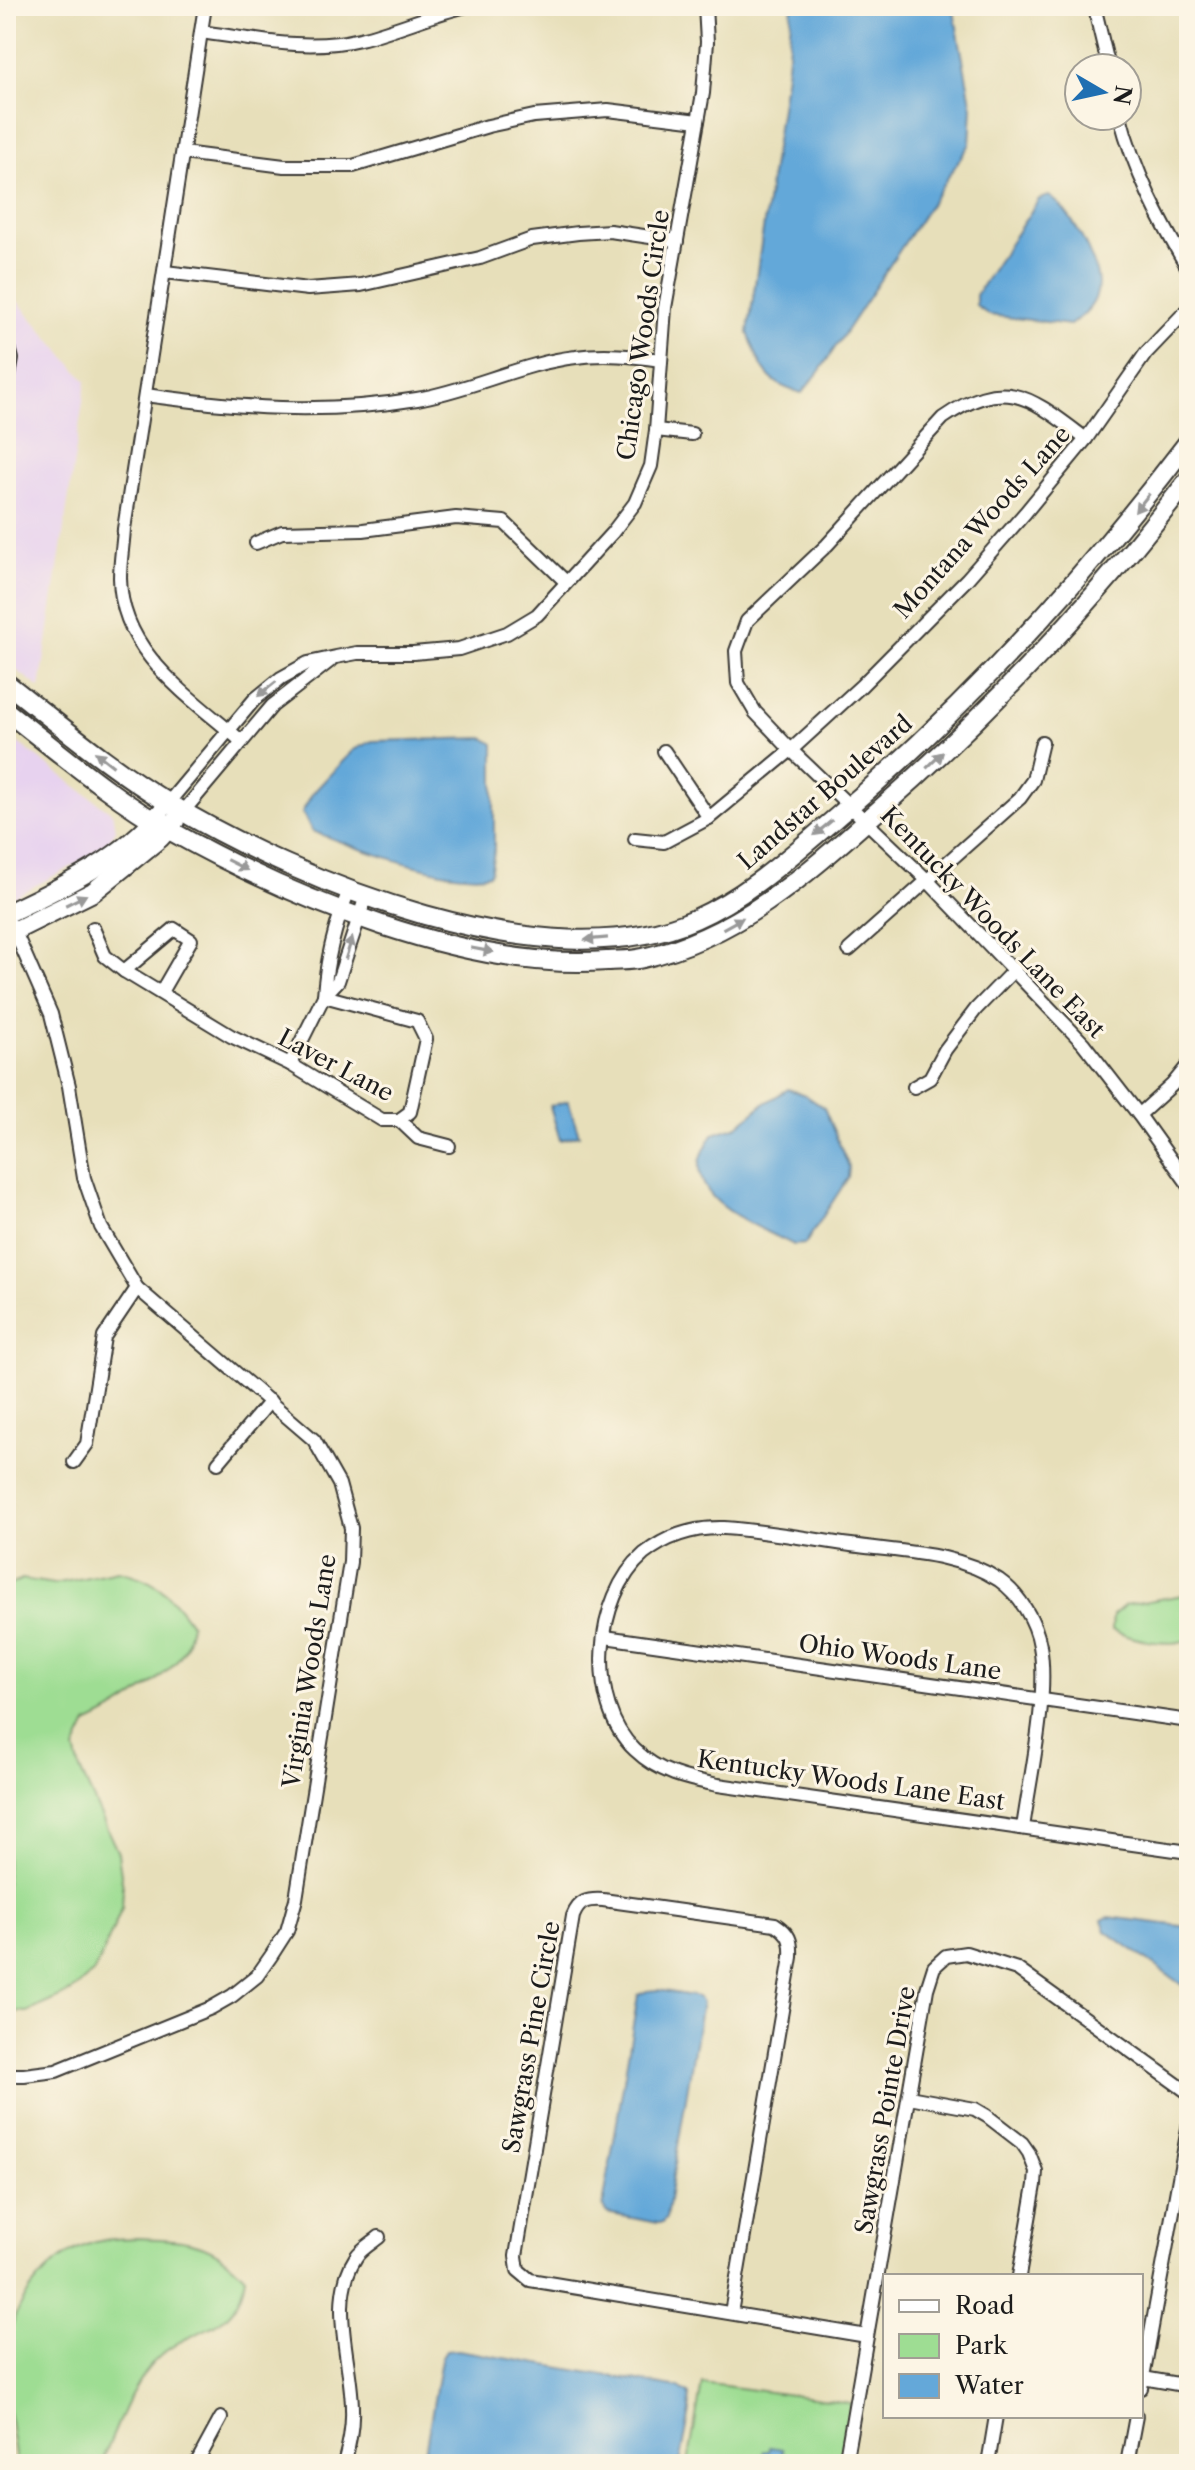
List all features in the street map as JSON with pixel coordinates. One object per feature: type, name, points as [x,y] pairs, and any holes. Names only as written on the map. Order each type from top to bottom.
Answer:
[{"type":"street","points":[[205,6],[124,529],[120,581],[131,631],[169,681],[241,741]]},
{"type":"street","points":[[201,32],[311,45],[359,39],[466,6]]},
{"type":"street","name":"Chicago Woods Circle","points":[[176,807],[254,700],[281,678],[308,663],[336,657],[357,653],[459,649],[507,633],[537,615],[612,533],[635,503],[651,466],[665,308],[698,121],[707,42],[705,6]]},
{"type":"street","points":[[1094,6],[1105,52]]},
{"type":"street","points":[[183,153],[284,166],[353,166],[488,126],[534,116],[608,110],[698,121]]},
{"type":"street","points":[[1124,132],[1157,216],[1189,270]]},
{"type":"street","points":[[165,272],[261,285],[321,288],[361,285],[480,258],[532,239],[610,231],[677,241]]},
{"type":"street","name":"Montana Woods Lane","points":[[635,839],[664,842],[709,818],[791,750],[861,686],[967,579],[1086,439],[1146,353],[1189,308]]},
{"type":"street","points":[[6,336],[12,359],[6,392]]},
{"type":"street","points":[[145,395],[235,407],[289,410],[355,408],[421,399],[574,357],[612,354],[661,360]]},
{"type":"street","name":"Kentucky Woods Lane East","points":[[1086,439],[1023,396],[988,394],[965,403],[943,418],[827,545],[747,621],[736,651],[738,683],[755,712],[791,750],[926,879],[1083,1043],[1189,1185]]},
{"type":"street","points":[[656,430],[692,434]]},
{"type":"street","name":"Landstar Boulevard","points":[[6,683],[115,767],[176,807],[260,853],[358,893],[473,927],[527,936],[579,941],[639,936],[693,920],[751,890],[848,807],[989,676],[1055,606],[1189,441]]},
{"type":"street","name":"Landstar Boulevard","points":[[6,711],[95,781],[161,825],[248,871],[341,911],[467,947],[525,959],[573,964],[641,959],[704,939],[758,909],[790,887],[864,823],[951,745],[1068,626],[1189,479]]},
{"type":"street","points":[[256,543],[282,532],[363,530],[456,518],[504,522],[566,582]]},
{"type":"street","name":"Chicago Woods Circle","points":[[176,807],[272,706],[336,657]]},
{"type":"street","points":[[849,950],[1020,798],[1033,780],[1042,742]]},
{"type":"street","points":[[664,751],[709,818]]},
{"type":"street","points":[[8,923],[161,825],[176,807]]},
{"type":"street","points":[[324,996],[325,976],[341,911],[358,893]]},
{"type":"street","points":[[290,1064],[324,996],[338,981],[359,917],[358,893]]},
{"type":"street","name":"Virginia Woods Lane","points":[[6,2075],[56,2071],[211,2008],[257,1976],[287,1931],[296,1899],[350,1562],[351,1528],[339,1484],[314,1440],[137,1288],[101,1227],[84,1178],[69,1086],[51,1014],[8,923]]},
{"type":"street","name":"Laver Lane","points":[[93,928],[105,956],[124,971],[231,1036],[290,1064],[382,1120],[399,1120],[410,1112],[426,1039],[417,1021],[324,996]]},
{"type":"street","points":[[124,971],[174,929],[191,940],[161,992]]},
{"type":"street","points":[[914,1087],[930,1078],[945,1050],[976,1009],[1015,969]]},
{"type":"street","points":[[1139,1115],[1172,1085],[1189,1064]]},
{"type":"street","points":[[399,1120],[418,1138],[449,1146]]},
{"type":"street","points":[[74,1462],[87,1444],[104,1337],[137,1288]]},
{"type":"street","points":[[218,1463],[270,1401]]},
{"type":"street","name":"Kentucky Woods Lane East","points":[[1023,1828],[1041,1700],[1042,1660],[1040,1642],[1023,1606],[1000,1581],[959,1562],[738,1529],[699,1528],[684,1532],[643,1556],[619,1588],[605,1637],[601,1665],[603,1686],[615,1721],[634,1750],[664,1770],[680,1777],[718,1785],[1189,1852]]},
{"type":"street","name":"Ohio Woods Lane","points":[[605,1637],[1189,1721]]},
{"type":"street","name":"Sawgrass Pine Circle","points":[[731,2313],[791,1957],[791,1940],[775,1924],[587,1900],[579,1904],[573,1916],[516,2256],[518,2270],[530,2280],[867,2336]]},
{"type":"street","name":"Sawgrass Pointe Drive","points":[[845,2464],[927,1989],[934,1967],[946,1956],[966,1953],[1017,1969],[1189,2093]]},
{"type":"street","points":[[909,2097],[975,2109],[1022,2143],[1029,2153],[1036,2171],[1035,2185],[1019,2274]]},
{"type":"street","points":[[1143,2377],[1189,2123]]},
{"type":"street","points":[[344,2464],[353,2410],[342,2307],[346,2280],[357,2256],[379,2237]]},
{"type":"street","points":[[1143,2383],[1189,2386]]},
{"type":"street","points":[[196,2464],[221,2418]]},
{"type":"street","points":[[988,2464],[996,2418]]},
{"type":"street","points":[[1127,2464],[1136,2418]]},
{"type":"shaded area","points":[[6,288],[86,381],[40,688],[6,662]]},
{"type":"shaded area","points":[[6,734],[112,813],[116,829],[108,843],[90,857],[6,901]]},
{"type":"green space","points":[[118,1571],[152,1583],[176,1604],[191,1624],[185,1648],[168,1669],[126,1702],[87,1724],[75,1749],[80,1770],[118,1853],[123,1888],[122,1908],[95,1971],[71,1992],[27,2012],[8,2011],[6,1592],[10,1585],[22,1579],[54,1584]]},
{"type":"green space","points":[[1189,1594],[1188,1640],[1170,1643],[1150,1641],[1112,1630],[1113,1615],[1125,1605]]},
{"type":"green space","points":[[136,2238],[182,2241],[208,2248],[245,2277],[240,2296],[223,2319],[173,2346],[140,2379],[101,2464],[16,2464],[5,2367],[16,2315],[38,2281],[68,2254],[105,2240]]},
{"type":"green space","points":[[702,2383],[851,2403],[840,2464],[688,2464]]},
{"type":"water","points":[[792,6],[953,6],[972,107],[970,144],[802,393],[772,379],[761,364],[748,333],[787,66]]},
{"type":"water","points":[[1049,196],[1065,212],[1088,249],[1098,284],[1093,303],[1070,325],[989,315],[976,306],[976,295],[1039,199]]},
{"type":"water","points":[[484,738],[494,744],[494,852],[490,874],[452,874],[375,854],[312,831],[302,812],[312,794],[353,750],[372,741]]},
{"type":"water","points":[[788,1089],[805,1095],[824,1108],[849,1167],[848,1178],[805,1244],[794,1245],[749,1223],[720,1203],[708,1192],[700,1163],[713,1134],[738,1126]]},
{"type":"water","points":[[568,1101],[579,1135],[560,1140],[550,1106]]},
{"type":"water","points":[[1108,1917],[1189,1927],[1189,1990],[1106,1931],[1102,1920]]},
{"type":"water","points":[[658,1990],[698,1997],[702,2002],[666,2218],[662,2223],[607,2213],[603,2206],[638,1995]]},
{"type":"water","points":[[458,2350],[679,2388],[689,2395],[690,2411],[680,2464],[423,2464],[441,2359],[446,2351]]},
{"type":"water","points":[[770,2447],[783,2449],[782,2454],[787,2455],[785,2464],[762,2464],[764,2451],[769,2451]]}]
